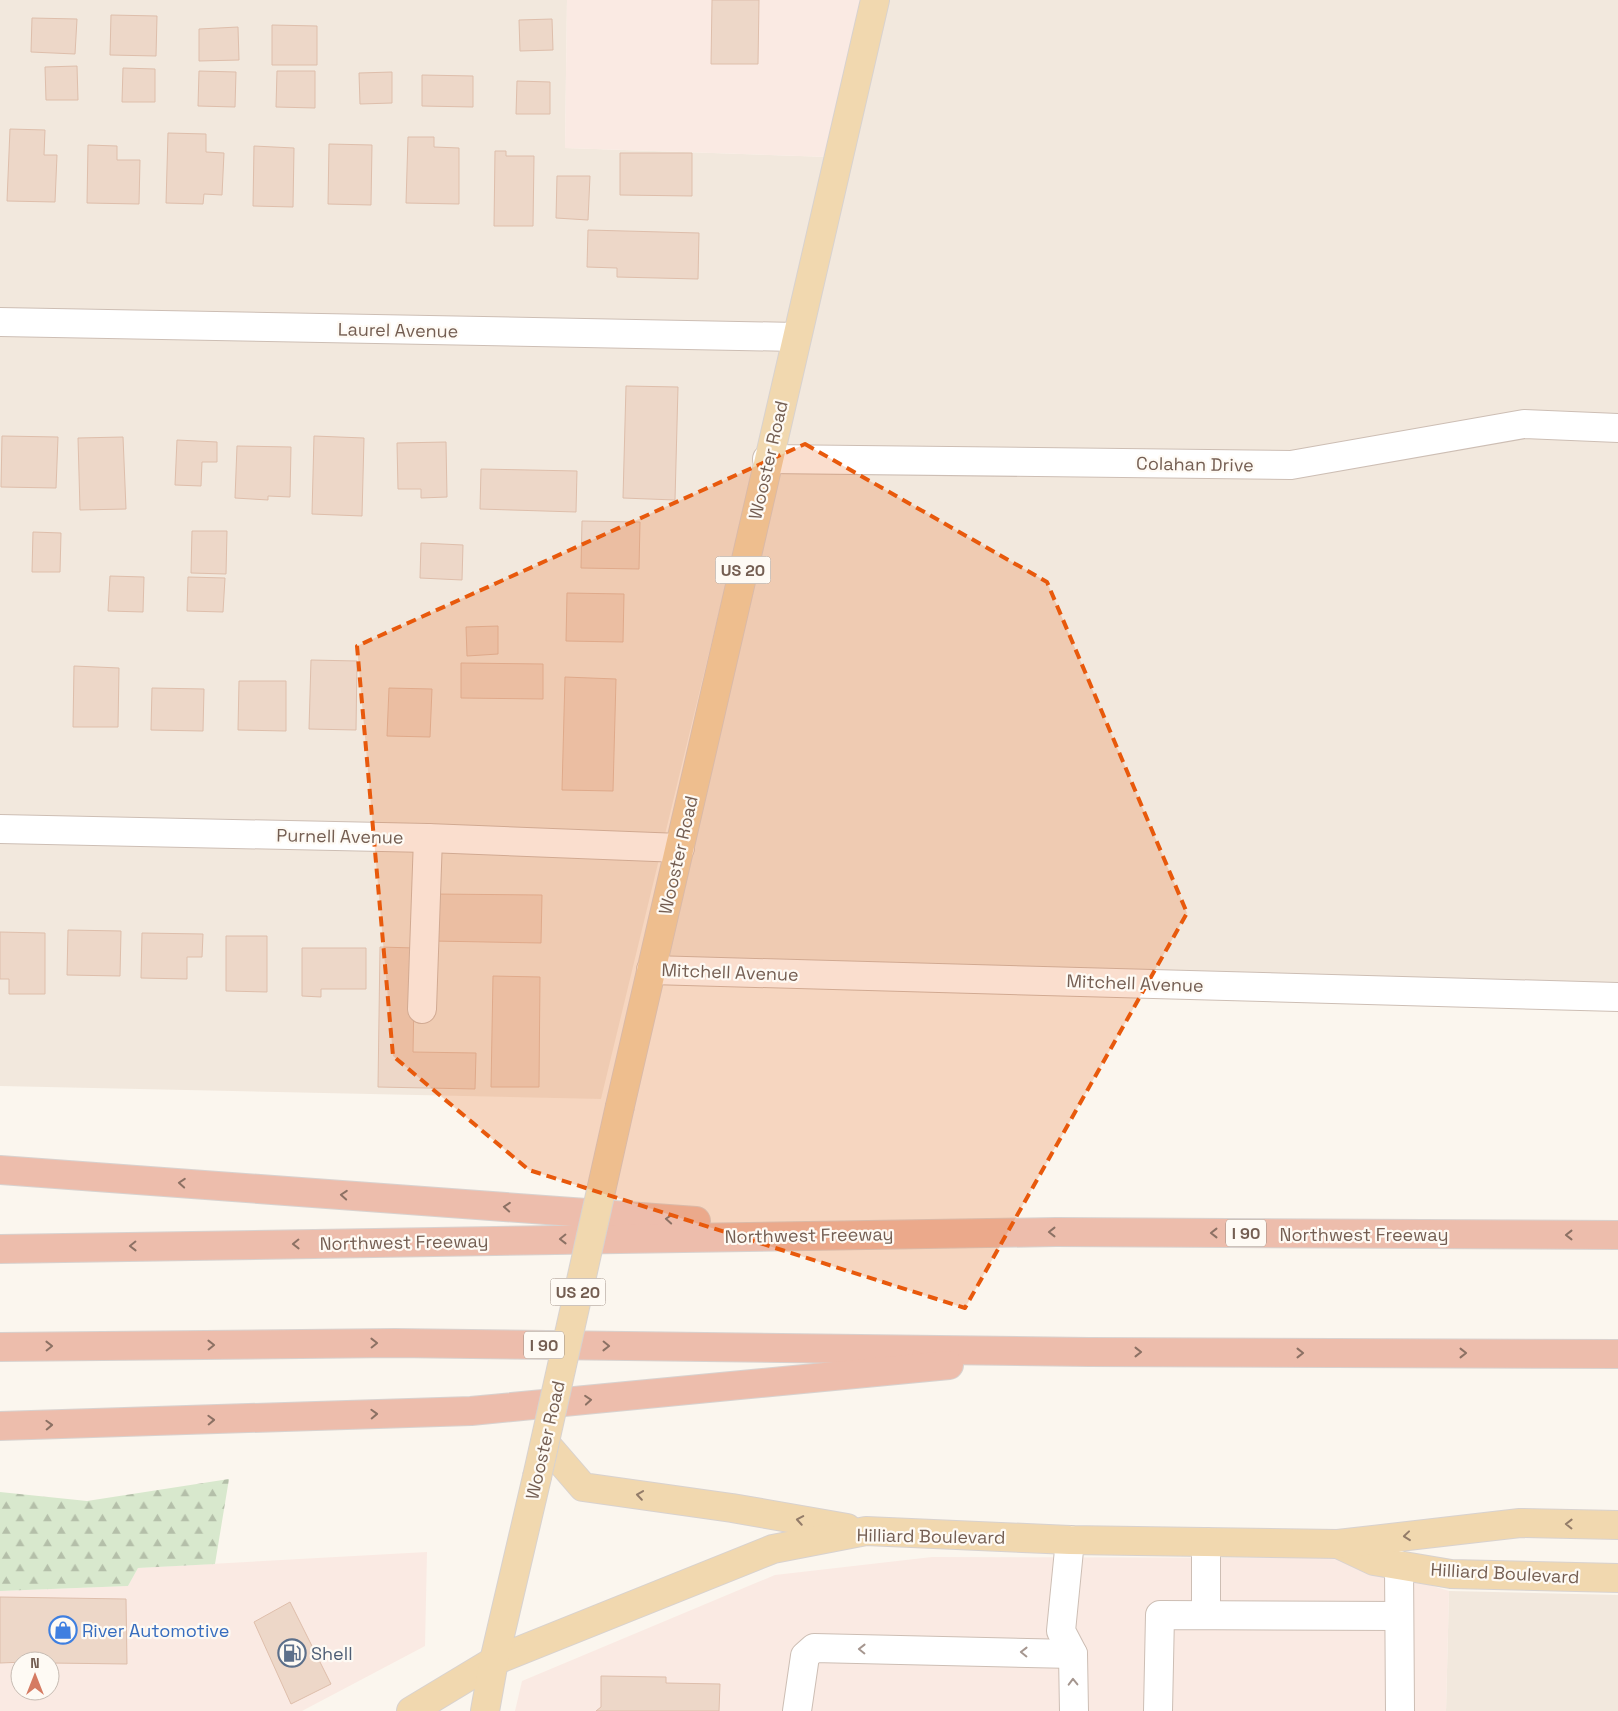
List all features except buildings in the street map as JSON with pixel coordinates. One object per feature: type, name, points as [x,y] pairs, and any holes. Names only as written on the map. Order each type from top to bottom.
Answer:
[{"type":"highway","points":[[0,1170],[874,1234]]},
{"type":"highway","name":"Northwest Freeway","points":[[0,1248],[1056,1232],[1618,1236]]},
{"type":"highway","name":"I 90","points":[[0,1347],[395,1343],[1089,1352],[1618,1354]]},
{"type":"highway","points":[[0,1426],[471,1411],[1089,1352]]},
{"type":"main road","name":"Wooster Road","points":[[485,1711],[494,1661],[620,1106],[875,0]]},
{"type":"main road","points":[[545,1443],[583,1487],[732,1508],[866,1532]]},
{"type":"main road","name":"Hilliard Boulevard","points":[[411,1711],[494,1661],[773,1549],[866,1532],[1070,1540],[1338,1544],[1520,1523],[1618,1525]]},
{"type":"main road","name":"Hilliard Boulevard","points":[[1338,1544],[1374,1561],[1451,1574],[1618,1578]]},
{"type":"street","name":"Laurel Avenue","points":[[0,322],[796,337]]},
{"type":"street","name":"Colahan Drive","points":[[768,459],[1291,465],[1524,424],[1618,428]]},
{"type":"street","name":"Purnell Avenue","points":[[0,829],[428,838],[680,848]]},
{"type":"street","points":[[422,1009],[428,838]]},
{"type":"street","name":"Mitchell Avenue","points":[[651,970],[1618,997]]},
{"type":"street","points":[[1070,1540],[1061,1631],[1073,1654],[1074,1711]]},
{"type":"street","points":[[1206,1542],[1206,1616]]},
{"type":"street","points":[[1399,1565],[1400,1711]]},
{"type":"street","points":[[1158,1711],[1160,1616],[1400,1616]]},
{"type":"street","points":[[797,1711],[805,1656],[814,1648],[1073,1654]]},
{"type":"highlighted area","points":[[805,444],[1047,582],[1187,913],[965,1308],[529,1170],[393,1056],[357,646]]},
{"type":"shaded area","points":[[0,0],[567,0],[565,148],[829,157],[601,1099],[0,1086]]},
{"type":"shaded area","points":[[567,0],[863,0],[829,157],[565,148]]},
{"type":"shaded area","points":[[879,0],[1618,0],[1618,985],[668,961]]},
{"type":"shaded area","points":[[427,1552],[425,1646],[302,1711],[0,1711],[0,1591],[128,1586],[138,1568]]},
{"type":"shaded area","points":[[932,1557],[1343,1558],[1449,1591],[1446,1711],[515,1711],[522,1681],[775,1575]]},
{"type":"shaded area","points":[[1449,1591],[1618,1595],[1618,1711],[1446,1711]]},
{"type":"green space","points":[[229,1479],[215,1564],[138,1568],[128,1586],[0,1591],[0,1492],[87,1501]]},
{"type":"place","name":"River Automotive","points":[[63,1630]]},
{"type":"place","name":"Shell","points":[[292,1653]]}]
